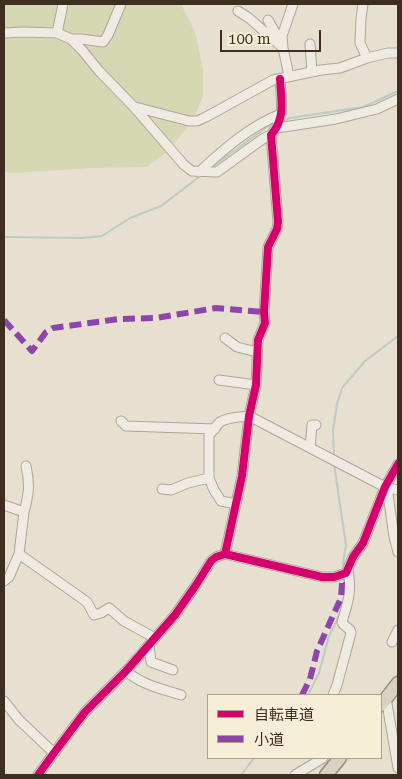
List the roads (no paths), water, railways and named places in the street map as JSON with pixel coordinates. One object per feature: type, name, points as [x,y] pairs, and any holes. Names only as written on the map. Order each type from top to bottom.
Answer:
[{"type":"highway","points":[[384,701],[398,683]]},
{"type":"highway","points":[[326,775],[339,759]]},
{"type":"street","points":[[57,33],[63,4]]},
{"type":"street","points":[[71,39],[102,42],[108,35],[121,4]]},
{"type":"street","points":[[289,76],[282,36],[293,4]]},
{"type":"street","points":[[363,4],[360,43],[367,58]]},
{"type":"street","points":[[238,11],[283,48]]},
{"type":"street","points":[[268,20],[283,48]]},
{"type":"street","points":[[4,33],[57,33],[71,39],[134,107],[184,165],[192,171],[217,172],[275,130],[336,119],[377,109],[398,99]]},
{"type":"street","points":[[310,44],[312,72]]},
{"type":"street","points":[[134,107],[189,121],[197,120],[216,112],[273,80],[340,68],[367,58],[388,53],[398,53]]},
{"type":"street","points":[[225,554],[242,476],[249,416],[256,385],[258,340],[264,323],[268,247],[277,229],[278,222],[275,130],[281,116],[280,79]]},
{"type":"street","points":[[199,172],[225,148],[261,123],[281,116]]},
{"type":"street","points":[[225,338],[237,347],[257,352]]},
{"type":"street","points":[[219,380],[256,385]]},
{"type":"street","points":[[236,504],[221,501],[214,490],[210,478],[210,435],[221,422],[231,418],[249,416],[386,487],[398,490]]},
{"type":"street","points":[[121,421],[126,426],[215,428]]},
{"type":"street","points":[[310,448],[312,425],[316,425]]},
{"type":"street","points":[[38,775],[85,712],[126,671],[175,614],[211,560],[225,554],[322,577],[334,577],[345,573],[363,543],[386,487],[398,464]]},
{"type":"street","points":[[4,582],[9,576],[19,554],[24,512],[29,496],[26,466]]},
{"type":"street","points":[[162,489],[171,490],[188,483],[210,478]]},
{"type":"street","points":[[386,487],[398,552]]},
{"type":"street","points":[[4,505],[24,512]]},
{"type":"street","points":[[19,554],[87,602],[94,614],[101,613],[109,608],[152,641]]},
{"type":"street","points":[[333,694],[351,633],[342,624],[350,600],[350,586],[345,573]]},
{"type":"street","points":[[392,642],[396,627]]},
{"type":"street","points":[[152,641],[151,662],[173,670]]},
{"type":"street","points":[[126,671],[143,683],[181,695]]},
{"type":"street","points":[[4,701],[19,720],[54,753]]},
{"type":"street","points":[[384,701],[398,768]]},
{"type":"street","points":[[299,774],[322,759]]},
{"type":"waterway","points":[[283,121],[290,118],[363,107],[398,91]]},
{"type":"waterway","points":[[212,167],[267,127],[274,124]]},
{"type":"waterway","points":[[4,237],[83,238],[102,236],[130,218],[161,206],[199,177]]},
{"type":"waterway","points":[[334,457],[333,430],[337,404],[342,388],[365,361],[398,336]]},
{"type":"waterway","points":[[334,464],[346,545],[343,563],[344,570]]},
{"type":"waterway","points":[[344,577],[345,588]]},
{"type":"waterway","points":[[308,694],[319,673],[329,636],[341,612]]},
{"type":"waterway","points":[[241,775],[253,759]]}]
